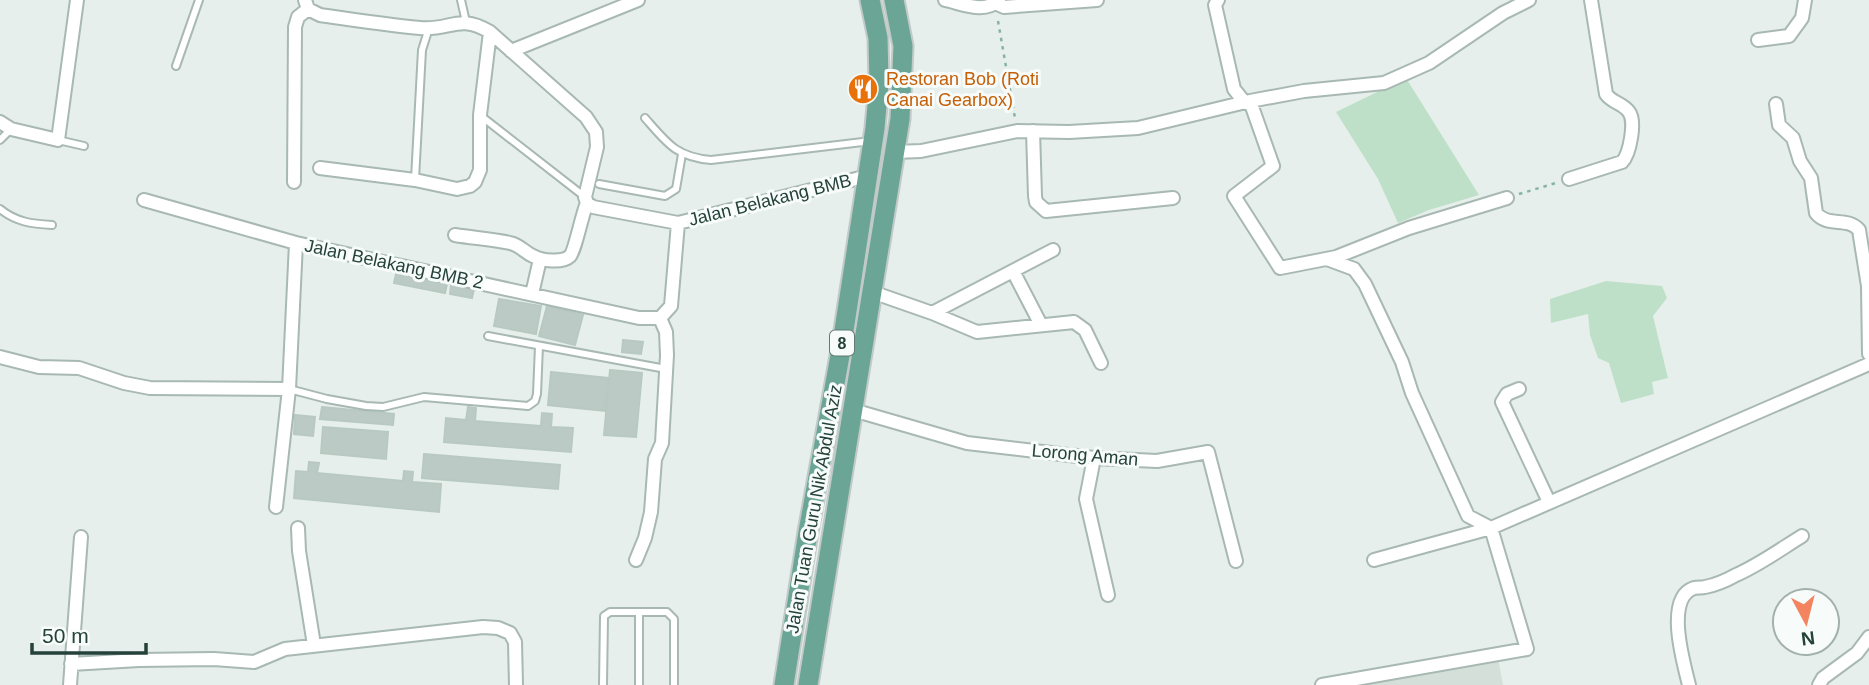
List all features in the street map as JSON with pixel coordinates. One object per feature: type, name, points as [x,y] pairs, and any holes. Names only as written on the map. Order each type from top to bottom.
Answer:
[{"type":"main road","name":"Jalan Tuan Guru Nik Abdul Aziz","points":[[784,685],[841,350],[873,140],[879,83],[878,38],[870,0]]},
{"type":"main road","name":"Jalan Tuan Guru Nik Abdul Aziz","points":[[808,685],[895,152],[902,94],[903,46],[894,0]]},
{"type":"main road","points":[[808,532],[814,527],[824,525],[833,533]]},
{"type":"street","points":[[5,125],[58,140],[77,0]]},
{"type":"street","points":[[511,51],[638,0]]},
{"type":"street","points":[[945,0],[978,8],[991,7],[997,2],[1004,7],[1097,0]]},
{"type":"street","points":[[1218,0],[1215,5],[1234,89],[1247,102],[1273,166],[1234,196],[1280,268],[1327,259],[1409,228],[1507,198]]},
{"type":"street","points":[[895,152],[921,151],[1017,131],[1138,128],[1304,91],[1384,83],[1429,63],[1503,13],[1529,0]]},
{"type":"street","points":[[1569,179],[1618,164],[1626,159],[1629,150],[1631,117],[1626,109],[1605,94],[1591,0]]},
{"type":"street","points":[[1758,40],[1790,36],[1802,18],[1805,0]]},
{"type":"street","points":[[294,182],[295,24],[307,5],[320,15],[429,28],[466,22],[476,24],[490,33],[586,117],[596,132],[597,147],[572,254],[563,260],[540,259],[515,244],[455,235]]},
{"type":"street","points":[[320,168],[415,180],[457,189],[470,186],[475,182],[480,170],[480,115],[490,33]]},
{"type":"street","points":[[1776,104],[1779,125],[1793,138],[1800,161],[1811,178],[1816,213],[1825,220],[1851,223],[1860,230],[1868,286],[1869,354]]},
{"type":"street","points":[[1033,131],[1035,196],[1046,211],[1173,198]]},
{"type":"street","name":"Jalan Belakang BMB","points":[[586,200],[593,207],[678,223],[868,176]]},
{"type":"street","points":[[145,200],[296,243]]},
{"type":"street","points":[[635,560],[645,538],[651,512],[655,459],[662,443],[666,332],[660,318],[671,306],[678,223]]},
{"type":"street","name":"Jalan Belakang BMB 2","points":[[276,507],[289,389],[296,243],[639,318],[660,318]]},
{"type":"street","points":[[932,313],[1054,250]]},
{"type":"street","points":[[532,294],[540,259]]},
{"type":"street","points":[[1322,685],[1527,649],[1491,528],[1468,516],[1412,393],[1402,362],[1365,284],[1353,269],[1327,259]]},
{"type":"street","points":[[1013,271],[1041,325]]},
{"type":"street","points":[[872,292],[977,332],[1069,322],[1078,324],[1085,330],[1101,363]]},
{"type":"street","points":[[0,357],[39,366],[79,368],[124,383],[150,388],[289,389]]},
{"type":"street","points":[[1374,560],[1491,528],[1869,364]]},
{"type":"street","points":[[1519,389],[1507,394],[1502,402],[1549,502]]},
{"type":"street","name":"Lorong Aman","points":[[853,410],[967,443],[1094,458],[1157,461],[1208,452],[1236,561]]},
{"type":"street","points":[[1094,458],[1086,499],[1108,595]]},
{"type":"street","points":[[298,528],[299,551],[314,645]]},
{"type":"street","points":[[1689,685],[1680,646],[1678,617],[1684,597],[1695,587],[1709,586],[1738,575],[1802,536]]},
{"type":"street","points":[[70,685],[81,537]]},
{"type":"street","points":[[71,664],[214,659],[254,662],[285,649],[482,627],[498,628],[510,633],[515,642],[516,685]]},
{"type":"street","points":[[1819,685],[1823,678],[1857,653],[1869,637]]},
{"type":"lane","points":[[176,66],[199,0]]},
{"type":"lane","points":[[461,0],[466,22]]},
{"type":"lane","points":[[415,180],[422,50],[429,28]]},
{"type":"lane","points":[[480,115],[586,200]]},
{"type":"lane","points":[[645,118],[674,150],[691,159],[711,160],[873,140]]},
{"type":"lane","points":[[0,140],[5,125]]},
{"type":"lane","points":[[58,140],[84,146]]},
{"type":"lane","points":[[599,184],[665,196],[676,189],[682,154]]},
{"type":"lane","points":[[0,209],[13,219],[28,224],[52,225]]},
{"type":"lane","points":[[488,336],[666,369]]},
{"type":"lane","points":[[289,389],[366,406],[383,407],[424,397],[528,406],[535,401],[537,394],[540,345]]},
{"type":"lane","points":[[603,685],[604,616],[610,612],[667,612],[673,615],[674,685]]},
{"type":"lane","points":[[639,612],[639,685]]},
{"type":"path","points":[[997,2],[1017,131]]},
{"type":"path","points":[[1507,198],[1569,179]]},
{"type":"shaded area","points":[[1498,658],[1503,685],[1351,685],[1392,679]]},
{"type":"green space","points":[[1406,78],[1479,195],[1429,210],[1398,223],[1378,179],[1336,112]]},
{"type":"green space","points":[[1606,281],[1662,286],[1667,298],[1653,316],[1668,378],[1652,382],[1654,394],[1621,403],[1609,363],[1598,358],[1590,335],[1588,314],[1551,323],[1550,299]]},
{"type":"building","points":[[396,274],[447,284],[445,293],[394,283]]},
{"type":"building","points":[[451,285],[474,289],[472,298],[450,294]]},
{"type":"building","points":[[499,299],[541,306],[536,334],[494,326]]},
{"type":"building","points":[[547,306],[583,315],[575,345],[539,336]]},
{"type":"building","points":[[623,340],[643,342],[641,354],[622,352]]},
{"type":"building","points":[[610,370],[642,373],[636,437],[604,435]]},
{"type":"building","points":[[551,372],[608,378],[605,411],[548,405]]},
{"type":"building","points":[[322,407],[394,414],[393,425],[320,419]]},
{"type":"building","points":[[468,407],[476,408],[475,421],[541,426],[542,413],[552,414],[551,427],[573,428],[571,452],[444,442],[446,418],[466,420]]},
{"type":"building","points":[[295,415],[315,417],[313,436],[294,434]]},
{"type":"building","points":[[323,427],[388,432],[386,459],[321,453]]},
{"type":"building","points":[[424,454],[560,465],[558,489],[422,478]]},
{"type":"building","points":[[309,462],[319,463],[317,473],[403,481],[404,471],[413,472],[412,482],[441,484],[439,512],[294,498],[296,471],[308,472]]},
{"type":"place","name":"Restoran Bob (Roti Canai Gearbox)","points":[[863,89]]}]
